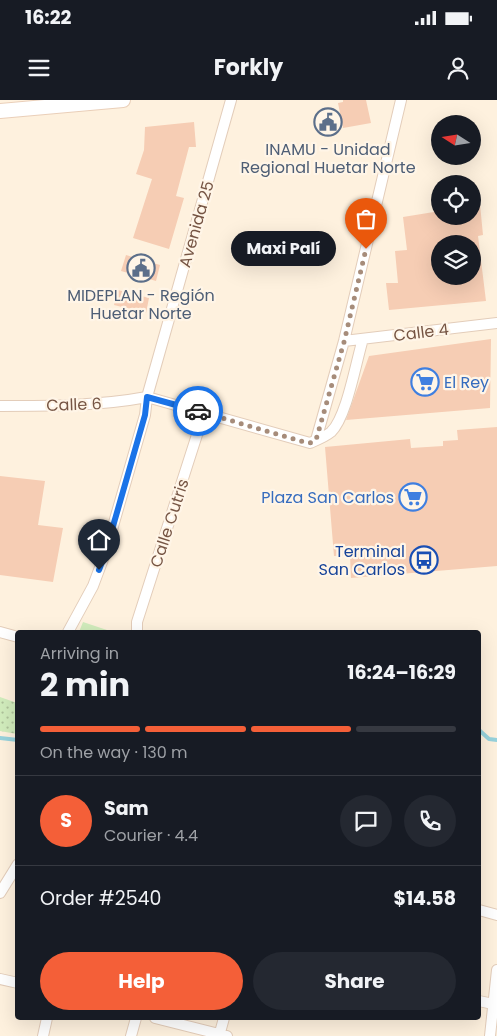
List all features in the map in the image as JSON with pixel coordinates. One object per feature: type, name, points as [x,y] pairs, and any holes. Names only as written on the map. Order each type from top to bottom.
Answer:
[{"type":"main road","points":[[0,111],[123,100]]},
{"type":"street","name":"Avenida 25","points":[[69,630],[93,586],[105,554],[145,415],[147,397],[231,100]]},
{"type":"street","points":[[316,440],[344,342],[401,100]]},
{"type":"street","name":"Calle 4","points":[[344,342],[497,324]]},
{"type":"street","points":[[147,397],[310,443],[330,432],[338,423],[362,339]]},
{"type":"street","name":"Calle 6","points":[[0,406],[111,403],[147,397]]},
{"type":"street","name":"Calle Cutris","points":[[137,630],[137,622],[204,413]]},
{"type":"street","points":[[0,632],[15,635]]},
{"type":"street","points":[[0,893],[15,869]]},
{"type":"street","points":[[481,911],[497,915]]},
{"type":"street","points":[[490,1036],[497,970]]},
{"type":"street","points":[[0,979],[15,982]]},
{"type":"street","points":[[481,1001],[493,1004]]},
{"type":"street","points":[[42,1036],[46,1020]]},
{"type":"street","points":[[131,1036],[135,1020]]},
{"type":"street","points":[[163,1020],[222,1035],[224,1020]]},
{"type":"green space","points":[[83,622],[107,630],[80,630]]},
{"type":"green space","points":[[0,697],[15,702],[15,734],[0,731]]},
{"type":"building","points":[[343,100],[366,100],[371,123],[343,128],[338,103],[343,102]]},
{"type":"building","points":[[194,122],[196,147],[189,147],[176,196],[184,198],[169,249],[133,238],[152,179],[136,174],[144,150],[145,127]]},
{"type":"building","points":[[431,212],[431,225],[481,225],[481,214],[483,235],[431,235],[431,285],[481,285],[481,260],[486,301],[389,310],[386,283],[398,283],[395,251],[407,250],[403,217]]},
{"type":"building","name":"MIDEPLAN - Región Huetar Norte","points":[[126,255],[160,265],[156,281],[121,271]]},
{"type":"building","points":[[118,290],[149,298],[146,313],[114,305]]},
{"type":"building","name":"El Rey","points":[[491,339],[490,408],[346,420],[369,356]]},
{"type":"building","name":"Plaza San Carlos","points":[[497,427],[497,566],[351,578],[350,555],[334,556],[325,447],[410,439],[411,448],[443,446],[443,441],[458,440],[457,430]]},
{"type":"building","points":[[0,476],[45,481],[38,525],[63,528],[53,582],[0,575]]},
{"type":"waterway","points":[[481,732],[489,739],[497,740]]},
{"type":"waterway","points":[[0,738],[15,740]]},
{"type":"way so far","points":[[198,411],[304,442],[310,443],[316,440],[344,342],[366,249]]},
{"type":"place","name":"INAMU - Unidad Regional Huetar Norte","points":[[328,122]]},
{"type":"place","name":"Maxi Palí","points":[[366,249]]},
{"type":"place","name":"MIDEPLAN - Región Huetar Norte","points":[[141,268]]},
{"type":"place","name":"El Rey","points":[[425,382]]},
{"type":"place","name":"Plaza San Carlos","points":[[413,497]]},
{"type":"place","name":"Terminal San Carlos","points":[[424,560]]},
{"type":"route","points":[[99,570],[145,415],[147,397],[198,411]]}]
